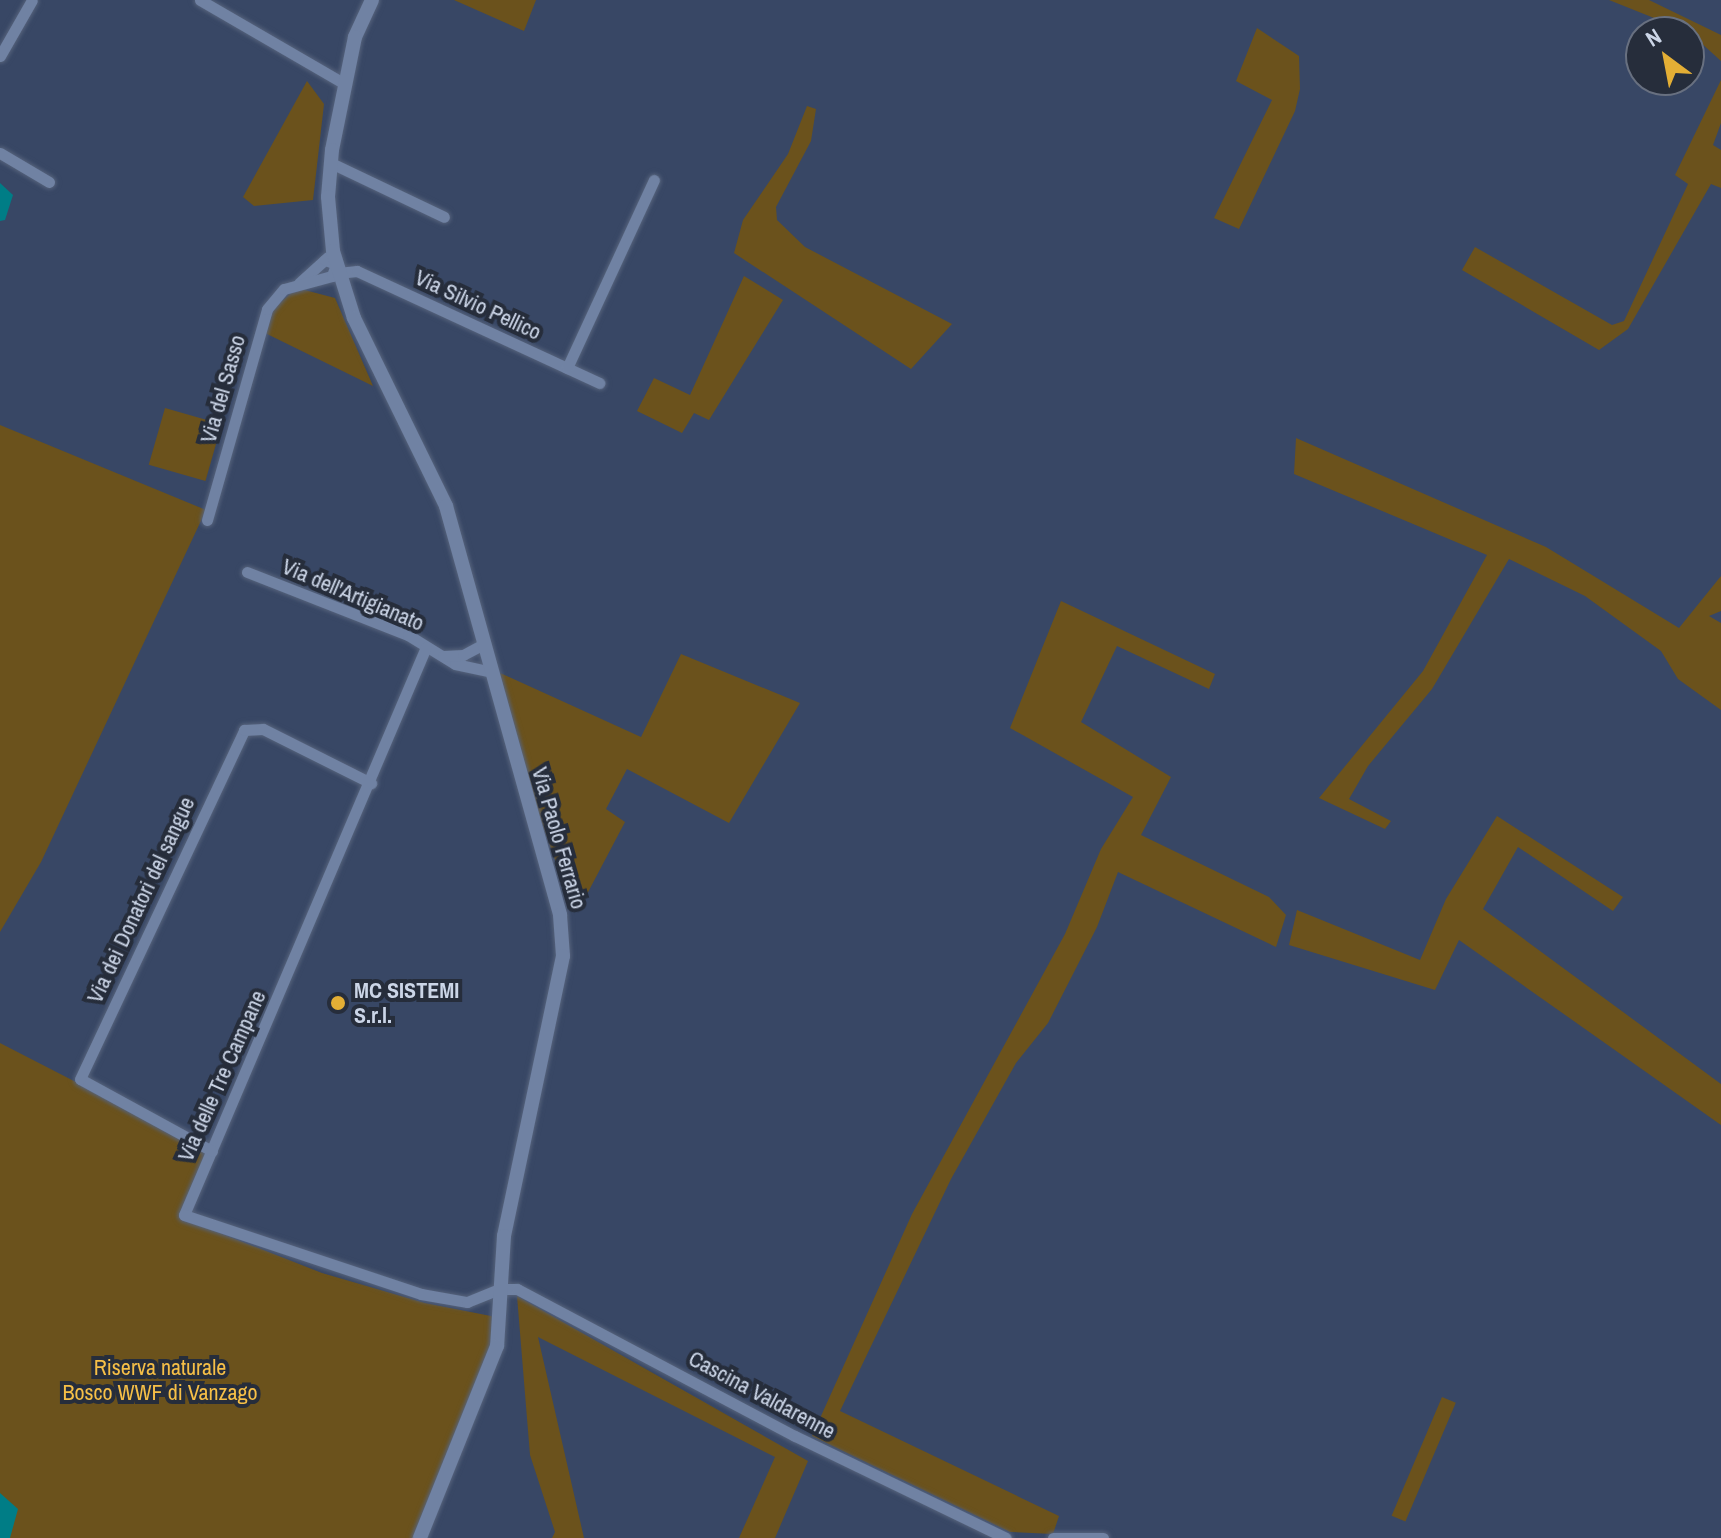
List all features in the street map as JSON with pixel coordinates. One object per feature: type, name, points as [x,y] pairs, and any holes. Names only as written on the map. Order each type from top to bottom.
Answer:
[{"type":"street","points":[[0,56],[32,0]]},
{"type":"street","points":[[200,0],[345,84]]},
{"type":"street","name":"Via Paolo Ferrario","points":[[372,0],[355,37],[331,163],[333,262],[347,300],[446,506],[489,671],[560,915],[563,956],[504,1236],[497,1346],[487,1379],[420,1538]]},
{"type":"street","points":[[0,153],[49,182]]},
{"type":"street","points":[[331,163],[444,217]]},
{"type":"street","points":[[567,368],[654,180]]},
{"type":"street","points":[[299,283],[323,282],[332,276],[333,262]]},
{"type":"street","name":"Via del Sasso","points":[[207,520],[263,319],[278,295],[333,262]]},
{"type":"street","name":"Via Silvio Pellico","points":[[333,262],[599,383]]},
{"type":"street","points":[[323,282],[347,300]]},
{"type":"street","name":"Via dell'Artigianato","points":[[247,572],[408,635],[465,668],[489,671]]},
{"type":"street","name":"Via dell'Artigianato","points":[[443,656],[463,655],[482,645]]},
{"type":"street","name":"Via delle Tre Campane","points":[[426,647],[185,1217],[421,1294],[467,1302],[499,1289]]},
{"type":"street","name":"Via dei Donatori del sangue","points":[[212,1151],[80,1079],[244,730],[263,729],[371,783]]},
{"type":"street","name":"Cascina Valdarenne","points":[[499,1289],[517,1289],[795,1436],[1006,1538]]},
{"type":"street","points":[[1053,1538],[1103,1538]]},
{"type":"green space","points":[[454,0],[536,0],[524,31]]},
{"type":"green space","points":[[1609,0],[1649,0],[1682,16],[1649,16]]},
{"type":"green space","points":[[1705,27],[1721,35],[1721,61],[1705,46]]},
{"type":"green space","points":[[1257,28],[1299,56],[1300,89],[1295,111],[1239,229],[1214,218],[1272,100],[1236,81]]},
{"type":"green space","points":[[1721,80],[1721,123],[1713,145],[1721,150],[1721,188],[1711,184],[1628,329],[1599,350],[1462,270],[1475,247],[1612,325],[1624,321],[1688,184],[1675,175]]},
{"type":"green space","points":[[307,81],[324,104],[313,200],[254,206],[243,197]]},
{"type":"green space","points":[[807,106],[816,109],[811,141],[776,207],[777,220],[805,247],[952,324],[911,369],[734,253],[743,220],[788,154]]},
{"type":"green space","points":[[744,276],[783,300],[709,420],[694,413],[682,433],[637,411],[654,378],[690,395]]},
{"type":"green space","points":[[297,288],[335,298],[373,386],[265,333],[274,308]]},
{"type":"green space","points":[[165,408],[222,424],[205,481],[149,465]]},
{"type":"green space","points":[[0,425],[206,510],[41,862],[0,932]]},
{"type":"green space","points":[[1296,438],[1546,547],[1679,628],[1721,576],[1721,611],[1709,616],[1721,623],[1721,710],[1678,679],[1661,651],[1585,596],[1509,559],[1432,689],[1368,766],[1349,799],[1391,821],[1385,829],[1319,798],[1423,671],[1487,555],[1294,474]]},
{"type":"green space","points":[[1061,601],[1215,674],[1209,689],[1117,646],[1081,722],[1171,777],[1141,835],[1269,897],[1286,915],[1276,947],[1118,872],[1097,927],[1048,1023],[1016,1063],[951,1179],[840,1411],[1059,1516],[1053,1534],[1010,1532],[812,1436],[912,1214],[1065,934],[1101,849],[1133,797],[1010,728]]},
{"type":"green space","points":[[681,654],[800,703],[729,823],[627,769],[606,809],[625,822],[586,896],[569,900],[530,789],[498,672],[641,737]]},
{"type":"green space","points":[[1497,816],[1623,897],[1613,911],[1518,847],[1483,909],[1721,1084],[1721,1125],[1459,940],[1435,990],[1289,945],[1297,910],[1420,960],[1446,899]]},
{"type":"green space","name":"Riserva naturale Bosco WWF di Vanzago","points":[[0,1043],[210,1151],[179,1217],[322,1273],[425,1303],[501,1318],[420,1538],[0,1538]]},
{"type":"green space","points":[[517,1296],[808,1461],[775,1538],[739,1538],[775,1457],[538,1337],[584,1538],[552,1538],[555,1532],[530,1455]]},
{"type":"green space","points":[[1442,1397],[1456,1403],[1405,1522],[1392,1516]]},
{"type":"shaded area","points":[[0,183],[13,195],[5,220],[0,221]]},
{"type":"shaded area","points":[[0,1493],[18,1509],[10,1538],[0,1538]]},
{"type":"place","name":"MC SISTEMI S.r.l.","points":[[338,1003]]}]
